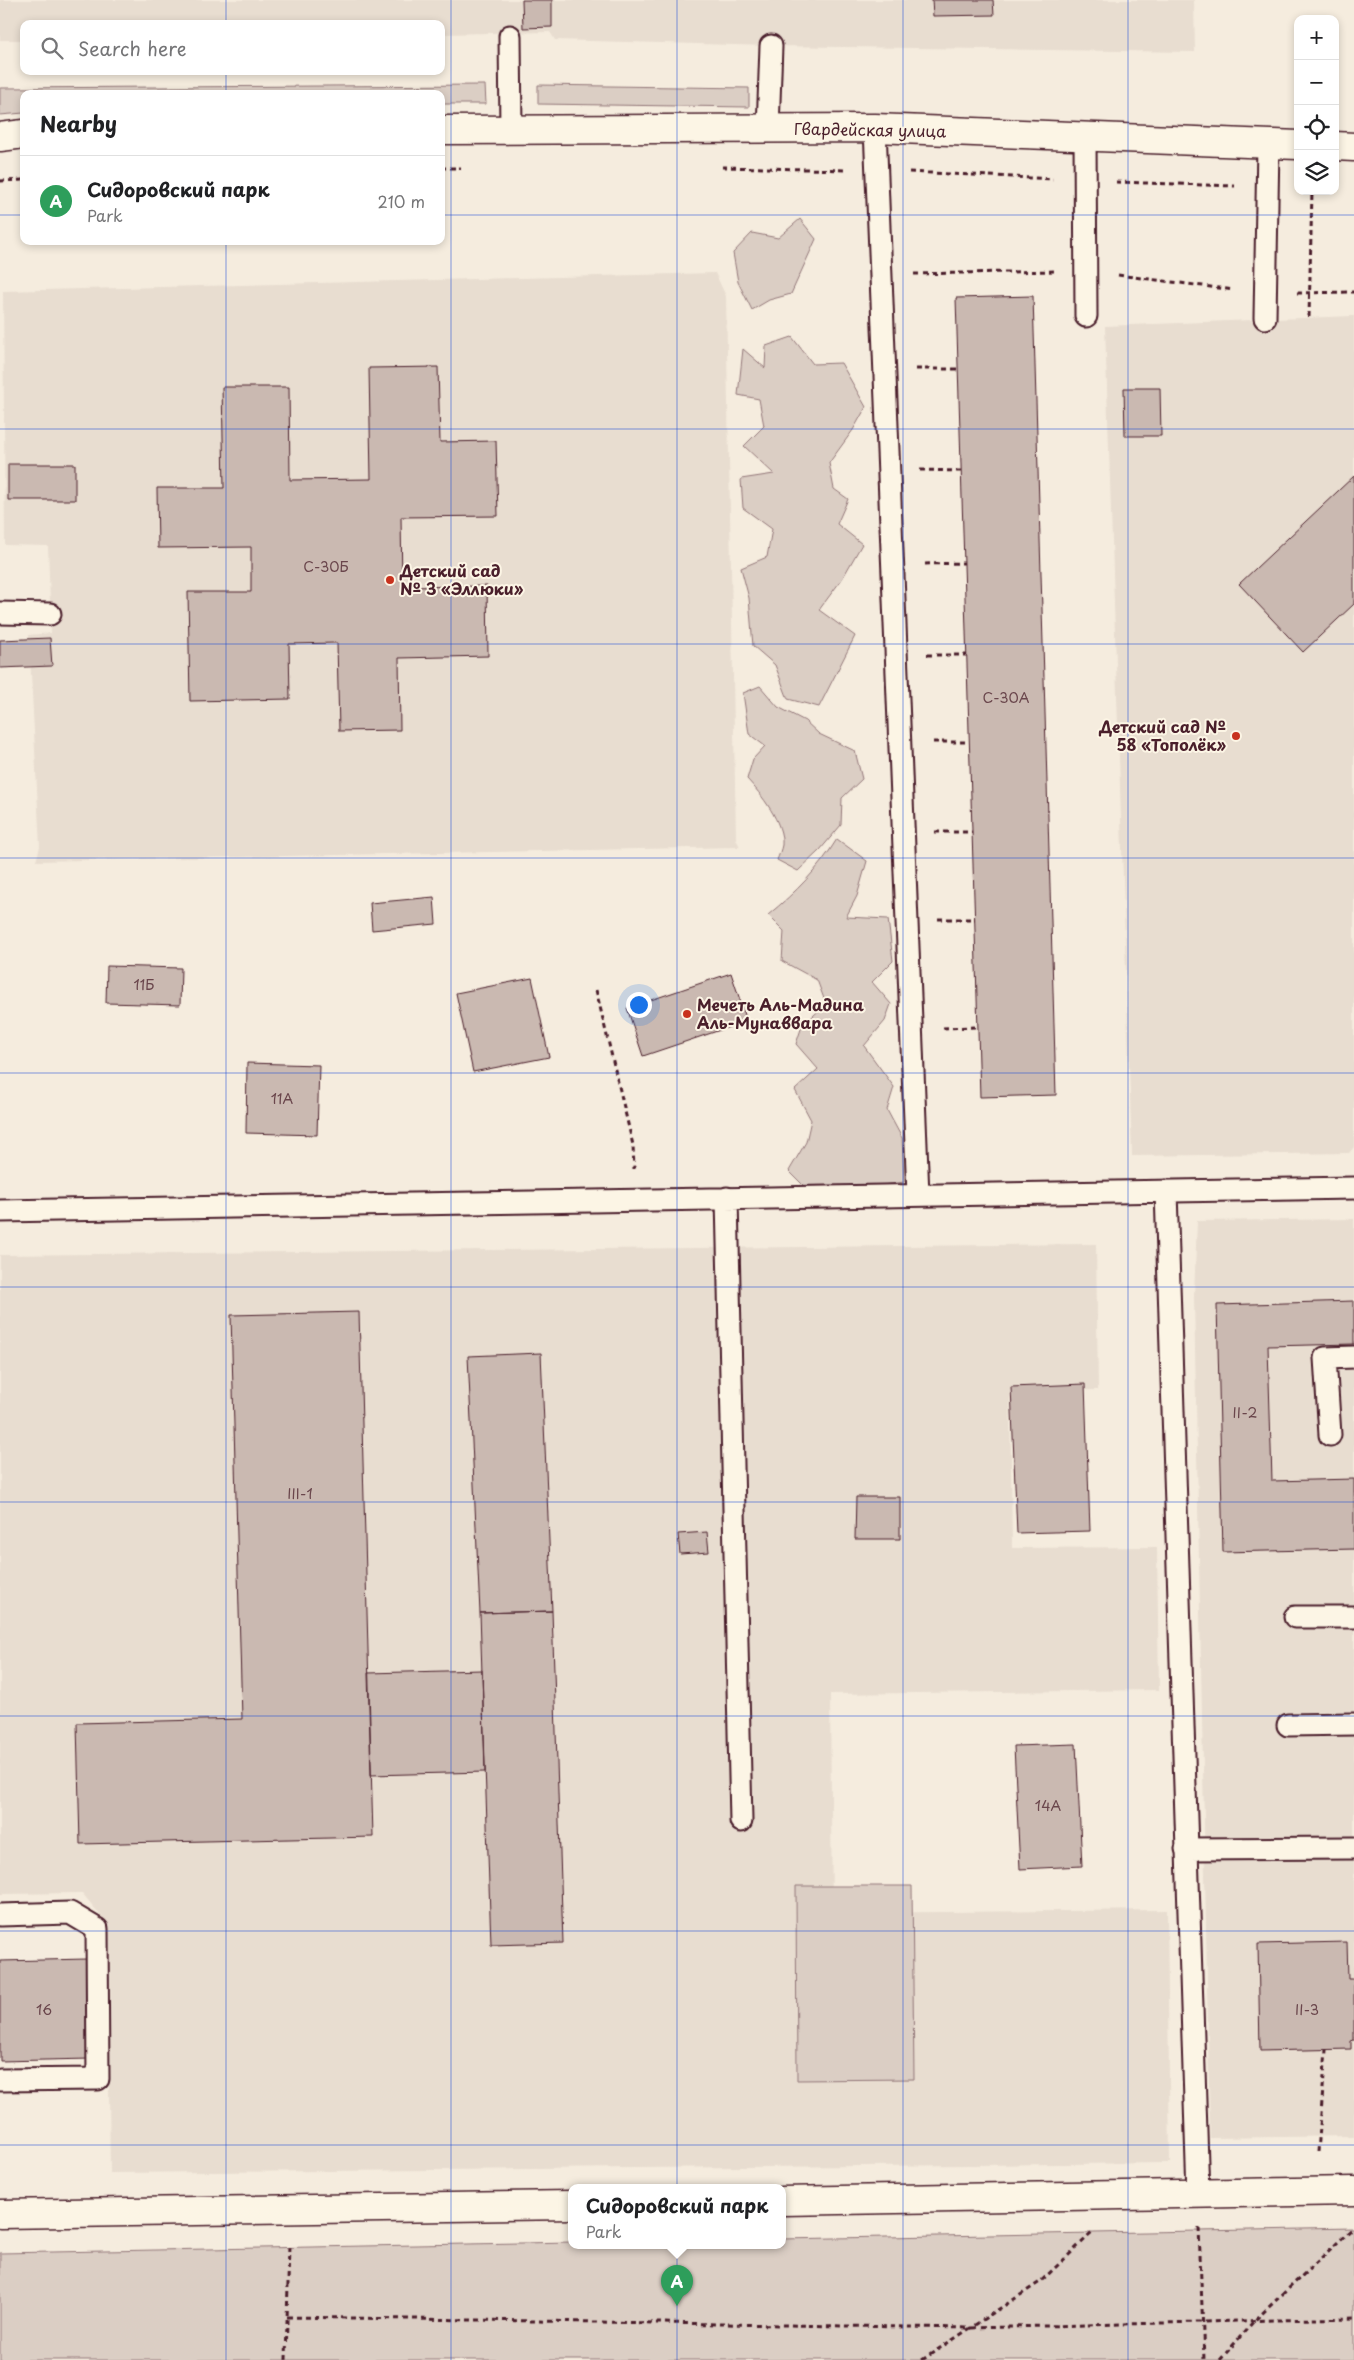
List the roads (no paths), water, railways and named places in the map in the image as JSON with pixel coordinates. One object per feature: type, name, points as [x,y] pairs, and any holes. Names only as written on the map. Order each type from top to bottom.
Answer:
[{"type":"street","name":"Гвардейская улица","points":[[445,130],[875,128],[1294,145]]},
{"type":"street","points":[[0,137],[20,134]]},
{"type":"street","points":[[1339,146],[1354,147]]},
{"type":"street","points":[[786,2201],[1354,2191]]},
{"type":"street","points":[[0,2214],[568,2204]]},
{"type":"lane","points":[[510,36],[511,129]]},
{"type":"lane","points":[[768,129],[770,46]]},
{"type":"lane","points":[[875,128],[918,1195]]},
{"type":"lane","points":[[1085,136],[1086,316]]},
{"type":"lane","points":[[1266,318],[1268,144]]},
{"type":"lane","points":[[0,613],[50,614]]},
{"type":"lane","points":[[0,1210],[1354,1188]]},
{"type":"lane","points":[[1166,1191],[1198,2195]]},
{"type":"lane","points":[[727,1198],[741,1821]]},
{"type":"lane","points":[[1330,1435],[1325,1358],[1354,1357]]},
{"type":"lane","points":[[1295,1617],[1354,1617]]},
{"type":"lane","points":[[1288,1725],[1354,1724]]},
{"type":"lane","points":[[1186,1849],[1354,1848]]},
{"type":"lane","points":[[0,1914],[70,1913],[97,1929],[98,2079],[0,2080]]},
{"type":"place","name":"Детский сад № 3 «Эллюки»","points":[[390,580]]},
{"type":"place","name":"Детский сад № 58 «Тополёк»","points":[[1236,736]]},
{"type":"place","name":"Мечеть Аль-Мадина Аль-Мунаввара","points":[[687,1014]]},
{"type":"place","name":"Сидоровский парк","points":[[677,2306]]}]
